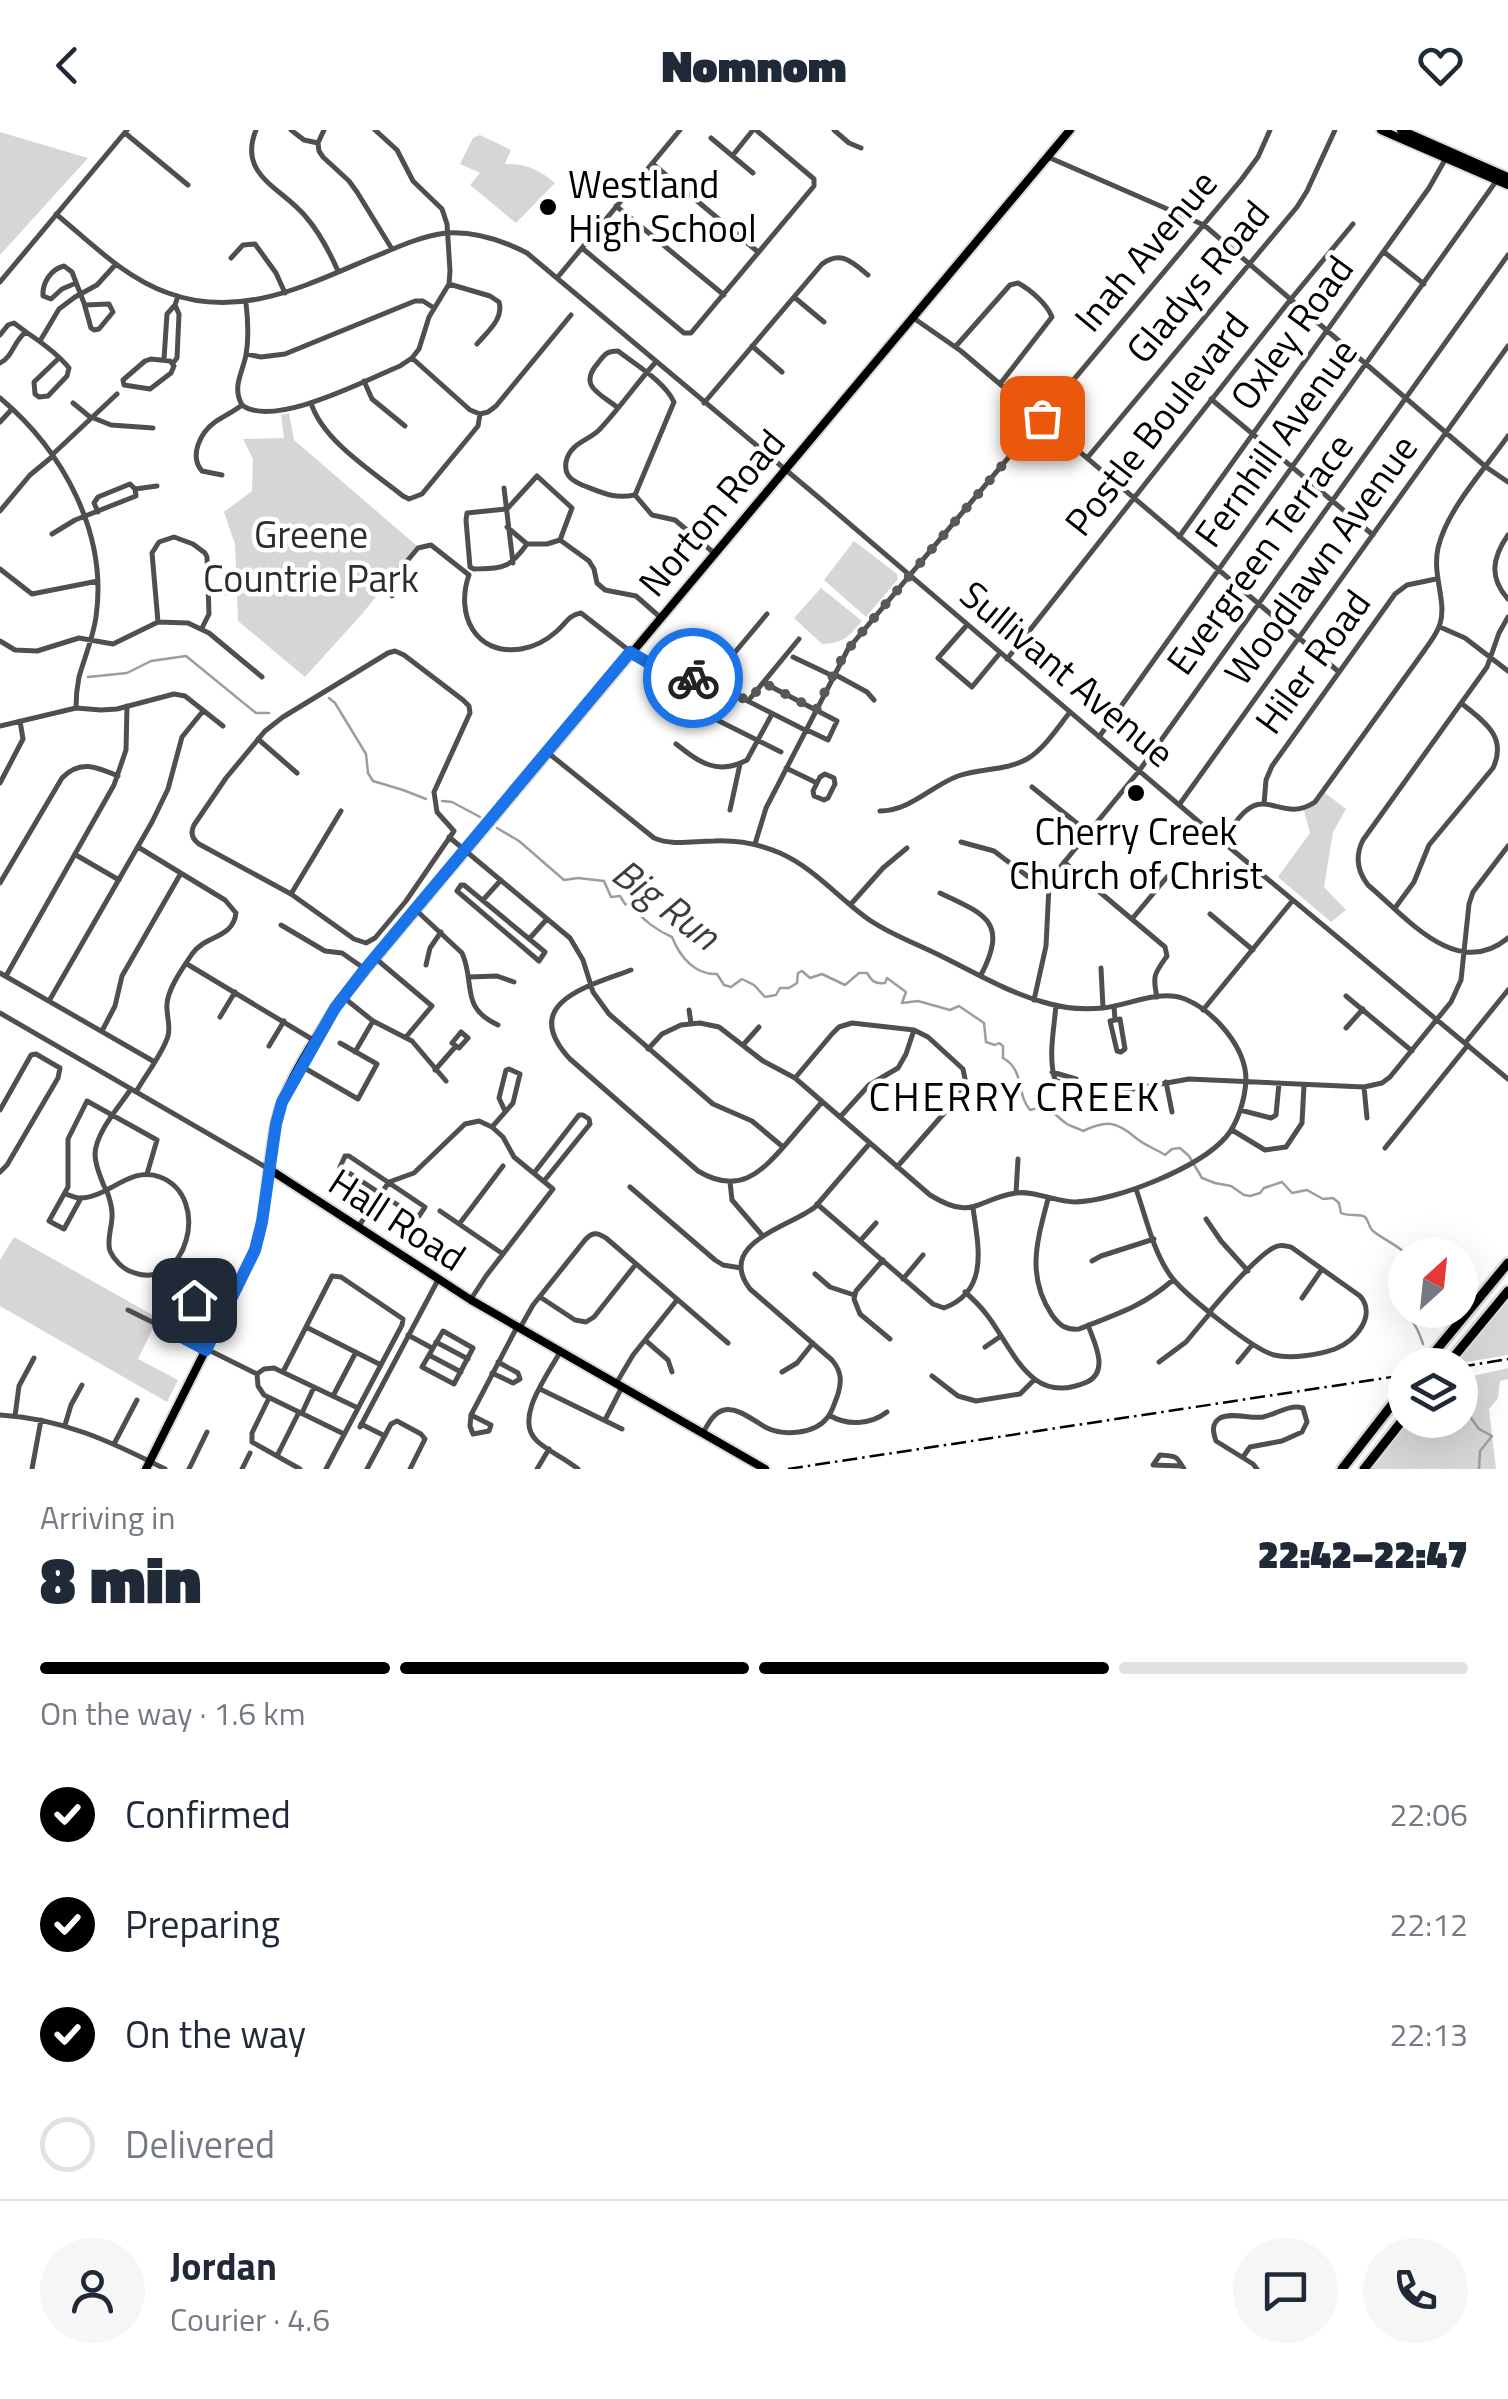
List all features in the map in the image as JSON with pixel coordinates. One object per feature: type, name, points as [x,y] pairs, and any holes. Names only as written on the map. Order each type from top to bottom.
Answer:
[{"type":"highway","points":[[1438,1348],[1508,1263]]},
{"type":"highway","points":[[1461,1348],[1508,1291]]},
{"type":"highway","points":[[1342,1469],[1388,1410]]},
{"type":"highway","points":[[1364,1469],[1388,1438]]},
{"type":"main road","name":"Norton Road","points":[[148,1465],[255,1250],[277,1116],[301,1066],[343,996],[1070,130]]},
{"type":"main road","points":[[1381,130],[1398,133],[1508,181]]},
{"type":"main road","points":[[1450,156],[1497,180],[1508,181]]},
{"type":"main road","name":"Hall Road","points":[[269,1170],[470,1300],[765,1469]]},
{"type":"street","points":[[291,130],[304,140],[318,143]]},
{"type":"street","points":[[324,130],[318,143],[323,157],[349,181],[392,249]]},
{"type":"street","points":[[246,303],[246,354],[236,393],[250,410],[263,412],[311,403],[412,358],[448,284],[448,233],[442,209],[414,180],[396,150],[375,130]]},
{"type":"street","points":[[557,278],[680,130]]},
{"type":"street","points":[[582,248],[689,334],[815,182],[754,130],[732,156]]},
{"type":"street","points":[[834,130],[861,148]]},
{"type":"street","name":"Inah Avenue","points":[[755,845],[766,808],[853,643],[1204,224],[1258,157],[1270,130]]},
{"type":"street","name":"Gladys Road","points":[[1087,458],[1305,195],[1335,130]]},
{"type":"street","points":[[0,282],[126,131],[188,186]]},
{"type":"street","points":[[256,131],[251,149],[254,166],[306,216],[338,272]]},
{"type":"street","points":[[711,138],[753,174]]},
{"type":"street","name":"Oxley Road","points":[[1179,538],[1450,156]]},
{"type":"street","points":[[1048,157],[1204,224],[1508,482]]},
{"type":"street","points":[[652,163],[758,252]]},
{"type":"street","name":"Fernhill Avenue","points":[[1099,737],[1497,180]]},
{"type":"street","points":[[616,206],[724,295]]},
{"type":"street","name":"Sullivant Avenue","points":[[56,214],[148,285],[211,303],[246,303],[285,294],[420,238],[448,233],[500,240],[527,253],[1222,842],[1506,1074]]},
{"type":"street","name":"Postle Boulevard","points":[[1008,659],[1353,224]]},
{"type":"street","points":[[231,258],[243,244],[255,244],[285,294]]},
{"type":"street","points":[[1384,252],[1424,284]]},
{"type":"street","name":"Evergreen Terrace","points":[[1034,1000],[1046,946],[1049,886],[1064,862],[1139,771],[1508,254]]},
{"type":"street","points":[[704,404],[822,264],[844,257],[868,274]]},
{"type":"street","points":[[40,341],[59,309],[97,285],[116,264]]},
{"type":"street","points":[[76,283],[51,300],[43,296],[48,277],[61,266],[68,268],[76,283],[84,305],[94,330],[113,312],[109,304],[84,305]]},
{"type":"street","points":[[956,346],[1014,283],[1024,286],[1048,308],[1052,318],[1000,384]]},
{"type":"street","points":[[448,284],[499,302],[501,313],[477,344]]},
{"type":"street","points":[[164,359],[168,312],[178,296]]},
{"type":"street","points":[[794,297],[824,322]]},
{"type":"street","points":[[246,354],[285,354],[416,301],[434,308]]},
{"type":"street","points":[[173,363],[164,359],[145,361],[122,382],[150,389],[171,373],[177,358],[179,314],[175,305]]},
{"type":"street","points":[[412,358],[470,410],[480,414],[496,406],[571,315]]},
{"type":"street","points":[[912,317],[956,346],[1338,672]]},
{"type":"street","points":[[0,335],[14,323],[40,341],[59,358],[70,368],[68,376],[48,396],[38,397],[34,382],[59,358]]},
{"type":"street","points":[[0,363],[26,332]]},
{"type":"street","points":[[752,346],[782,372]]},
{"type":"street","name":"Woodlawn Avenue","points":[[1178,805],[1508,346]]},
{"type":"street","points":[[617,407],[589,382],[590,372],[612,350],[618,350],[666,390],[674,402],[636,495]]},
{"type":"street","points":[[636,495],[618,498],[569,478],[568,455],[584,438],[596,433],[656,363]]},
{"type":"street","points":[[364,381],[372,399],[405,426]]},
{"type":"street","points":[[0,511],[30,475],[117,394]]},
{"type":"street","points":[[0,398],[52,456],[76,496],[92,541],[98,605],[79,676],[76,708]]},
{"type":"street","points":[[1211,400],[1373,535]]},
{"type":"street","points":[[72,403],[111,425],[153,428]]},
{"type":"street","points":[[311,403],[318,422],[330,435],[409,499],[422,494],[469,438],[478,426],[480,414]]},
{"type":"street","points":[[222,475],[202,472],[196,465],[196,452],[209,427],[242,405]]},
{"type":"street","points":[[0,422],[12,408]]},
{"type":"street","points":[[1222,842],[1245,811],[1256,805],[1294,810],[1315,802],[1440,627],[1442,606],[1436,558],[1444,529],[1508,436]]},
{"type":"street","points":[[560,540],[572,508],[536,476],[506,509],[468,514],[469,564],[474,569],[506,568],[527,544],[560,540],[590,561],[597,583],[604,590],[636,596],[660,617]]},
{"type":"street","points":[[52,534],[136,496],[135,490],[130,484],[98,497],[94,503],[98,512]]},
{"type":"street","points":[[135,490],[157,486]]},
{"type":"street","points":[[504,488],[513,563]]},
{"type":"street","points":[[636,495],[652,515],[674,520],[714,553]]},
{"type":"street","points":[[507,527],[527,544]]},
{"type":"street","points":[[1508,535],[1498,550],[1494,569],[1497,584],[1508,599]]},
{"type":"street","points":[[158,622],[152,554],[156,544],[174,537],[202,549],[207,557],[209,614],[202,628]]},
{"type":"street","points":[[392,596],[392,579],[418,548],[431,545],[469,576],[463,596],[464,611],[474,631],[492,645],[514,650],[531,646],[554,634],[578,612],[630,652],[664,672],[710,682],[828,740],[837,721],[764,683]]},
{"type":"street","points":[[0,569],[32,594],[98,580]]},
{"type":"street","name":"Hiler Road","points":[[1264,804],[1272,766],[1401,589],[1436,579]]},
{"type":"street","points":[[710,682],[767,614]]},
{"type":"street","points":[[1508,616],[1492,658],[1358,852],[1358,864],[1368,885],[1442,946],[1464,953],[1477,952],[1494,948],[1508,938]]},
{"type":"street","points":[[0,642],[31,652],[75,639],[114,644],[158,622],[188,623],[202,628],[262,677]]},
{"type":"street","points":[[967,624],[938,658],[972,686],[1000,653]]},
{"type":"street","points":[[1440,627],[1465,638],[1508,671]]},
{"type":"street","points":[[748,701],[800,640]]},
{"type":"street","points":[[388,653],[404,655],[469,706],[434,792],[438,812],[454,831],[375,938],[366,943],[354,939],[291,894],[196,842],[192,831],[196,822],[258,739],[283,717],[388,653]]},
{"type":"street","points":[[794,656],[862,688],[874,700]]},
{"type":"street","points":[[0,726],[76,708],[101,710],[174,694],[185,696],[223,726]]},
{"type":"street","points":[[1395,908],[1411,887],[1429,845],[1490,772],[1500,754],[1492,729],[1461,703]]},
{"type":"street","points":[[128,706],[126,750],[118,776],[76,855],[3,974],[154,1062]]},
{"type":"street","points":[[49,1001],[138,847],[168,789],[182,737],[202,711]]},
{"type":"street","points":[[701,712],[781,752]]},
{"type":"street","points":[[880,810],[913,802],[957,776],[1005,768],[1027,759],[1070,712]]},
{"type":"street","points":[[676,744],[704,765],[740,764],[747,760],[772,714]]},
{"type":"street","points":[[0,782],[23,740],[20,721]]},
{"type":"street","points":[[258,739],[297,772]]},
{"type":"street","points":[[547,752],[658,840],[722,841],[783,854],[807,868],[874,923],[1034,1000],[1056,1006],[1102,1008],[1157,997],[1180,997],[1204,1010],[1223,1029],[1238,1050],[1246,1082],[1232,1130],[1209,1153],[1136,1189],[1086,1201],[1016,1193],[973,1208],[952,1206],[930,1196],[795,1078],[763,1061],[719,1027],[691,1022],[671,1028],[648,1049]]},
{"type":"street","points":[[730,810],[740,764]]},
{"type":"street","points":[[0,883],[70,770],[89,765],[118,776]]},
{"type":"street","points":[[786,768],[817,783]]},
{"type":"street","points":[[825,774],[834,778],[836,784],[826,800],[814,796],[817,783],[825,774]]},
{"type":"street","points":[[1032,788],[1088,833]]},
{"type":"street","points":[[291,894],[341,811]]},
{"type":"street","points":[[449,837],[574,943],[591,985],[609,1014],[713,1104],[752,1121],[783,1147]]},
{"type":"street","points":[[960,842],[994,852],[1030,878],[1049,886]]},
{"type":"street","points":[[1116,1092],[1189,1079],[1364,1087],[1390,1078],[1458,990],[1473,892],[1508,846]]},
{"type":"street","points":[[65,1194],[81,1198],[106,1189],[139,1175],[168,1181],[176,1187],[189,1215],[184,1247],[177,1260],[158,1273],[134,1273],[113,1257],[108,1243],[112,1206],[106,1189],[96,1165],[95,1154],[100,1138],[165,1042],[170,1030],[168,998],[186,964],[198,947],[227,932],[236,912],[226,900],[138,847]]},
{"type":"street","points":[[850,904],[906,848]]},
{"type":"street","points":[[76,855],[119,880]]},
{"type":"street","points":[[1064,862],[1167,951],[1154,975],[1157,997]]},
{"type":"street","points":[[102,1032],[115,1006],[122,976],[181,873]]},
{"type":"street","points":[[1132,919],[1168,876]]},
{"type":"street","points":[[477,908],[501,880]]},
{"type":"street","points":[[464,884],[545,952],[539,961],[477,908],[457,890],[464,884]]},
{"type":"street","points":[[940,893],[983,914],[990,923],[990,954],[981,975]]},
{"type":"street","points":[[1204,1010],[1294,900]]},
{"type":"street","points":[[415,909],[462,953],[474,1007],[498,1025]]},
{"type":"street","points":[[1210,914],[1253,950]]},
{"type":"street","points":[[522,947],[547,919]]},
{"type":"street","points":[[281,925],[325,951],[342,953],[365,969]]},
{"type":"street","points":[[426,965],[430,948],[441,932]]},
{"type":"street","points":[[374,958],[432,1006],[406,1037]]},
{"type":"street","points":[[186,964],[316,1041]]},
{"type":"street","points":[[1101,968],[1102,1008]]},
{"type":"street","points":[[631,970],[572,993],[559,1005],[552,1036],[570,1059],[698,1172],[730,1182],[758,1173],[822,1102]]},
{"type":"street","points":[[469,977],[502,977],[514,982]]},
{"type":"street","points":[[1385,1148],[1508,990]]},
{"type":"street","points":[[220,1017],[235,992]]},
{"type":"street","points":[[343,996],[373,1021],[419,1047],[446,1082]]},
{"type":"street","points":[[1346,996],[1412,1051]]},
{"type":"street","points":[[1052,1072],[1056,1006]]},
{"type":"street","points":[[1114,1006],[1115,1020]]},
{"type":"street","points":[[1346,1028],[1362,1009]]},
{"type":"street","points":[[689,1010],[691,1022]]},
{"type":"street","name":"Hall Road","points":[[0,1013],[269,1170]]},
{"type":"street","points":[[1120,1019],[1124,1049],[1121,1052],[1117,1051],[1110,1021],[1115,1020],[1120,1019]]},
{"type":"street","points":[[269,1046],[284,1021]]},
{"type":"street","points":[[355,1052],[373,1021]]},
{"type":"street","points":[[795,1078],[832,1034],[844,1025],[859,1023],[914,1030],[957,1062],[966,1079],[960,1095],[897,1167]]},
{"type":"street","points":[[743,1045],[759,1027]]},
{"type":"street","points":[[840,1117],[869,1085],[898,1068],[914,1030]]},
{"type":"street","points":[[301,1066],[358,1098],[377,1064],[340,1043]]},
{"type":"street","points":[[435,1070],[456,1046]]},
{"type":"street","points":[[0,1110],[28,1057],[36,1054],[60,1068],[58,1078],[0,1172]]},
{"type":"street","points":[[492,1127],[513,1103],[520,1074],[509,1068],[499,1098],[505,1110]]},
{"type":"street","points":[[1166,1082],[1172,1112]]},
{"type":"street","points":[[1240,1110],[1271,1118],[1276,1115],[1279,1083]]},
{"type":"street","points":[[1232,1130],[1265,1150],[1288,1145],[1302,1123],[1304,1084]]},
{"type":"street","points":[[1364,1087],[1367,1118]]},
{"type":"street","points":[[81,1198],[64,1229],[49,1221],[70,1182],[66,1151],[70,1132],[87,1102],[156,1140],[147,1174]]},
{"type":"street","points":[[534,1173],[583,1114],[590,1124],[544,1181]]},
{"type":"street","points":[[358,1227],[389,1182],[414,1174],[467,1123],[484,1122],[492,1127],[507,1142],[514,1157],[553,1189],[470,1300]]},
{"type":"street","points":[[702,1433],[723,1410],[736,1411],[778,1432],[815,1428],[830,1416],[840,1389],[840,1373],[832,1360],[750,1290],[741,1268],[746,1252],[762,1235],[804,1216],[870,1144]]},
{"type":"street","points":[[345,1156],[350,1156],[389,1182],[425,1206],[419,1216],[340,1165],[345,1156]]},
{"type":"street","points":[[1016,1193],[1018,1159]]},
{"type":"street","points":[[460,1224],[503,1166]]},
{"type":"street","points":[[730,1182],[732,1200],[762,1235]]},
{"type":"street","points":[[630,1187],[715,1260],[741,1268]]},
{"type":"street","points":[[1136,1189],[1173,1280],[1211,1311],[1253,1345],[1269,1354],[1285,1357],[1334,1349],[1348,1341],[1364,1323],[1367,1306],[1360,1296],[1291,1247],[1282,1245],[1270,1250],[1248,1270],[1211,1311],[1186,1342],[1159,1362]]},
{"type":"street","points":[[1048,1198],[1038,1234],[1036,1274],[1042,1299],[1060,1326],[1072,1330],[1146,1302],[1173,1280]]},
{"type":"street","points":[[818,1204],[938,1307],[944,1308],[966,1292],[980,1260],[973,1208]]},
{"type":"street","points":[[440,1210],[503,1254]]},
{"type":"street","points":[[1206,1219],[1220,1241],[1248,1270]]},
{"type":"street","points":[[860,1241],[876,1223]]},
{"type":"street","points":[[471,1415],[491,1425],[490,1431],[473,1434],[470,1426],[471,1415],[492,1373],[540,1297],[594,1234],[606,1238],[728,1344]]},
{"type":"street","points":[[1092,1261],[1154,1239]]},
{"type":"street","points":[[903,1278],[923,1255]]},
{"type":"street","points":[[168,1304],[192,1302],[195,1298],[188,1273],[177,1260]]},
{"type":"street","points":[[882,1260],[854,1295],[860,1314],[890,1339]]},
{"type":"street","points":[[540,1297],[576,1320],[586,1322],[636,1264]]},
{"type":"street","points":[[1302,1298],[1322,1269]]},
{"type":"street","points":[[158,1273],[168,1304],[162,1327]]},
{"type":"street","points":[[814,1274],[830,1287],[854,1295]]},
{"type":"street","points":[[282,1372],[335,1275],[402,1319],[326,1469]]},
{"type":"street","points":[[385,1436],[360,1426],[438,1280]]},
{"type":"street","points":[[966,1292],[986,1313],[1023,1370],[1046,1386],[1082,1384],[1094,1378],[1100,1365],[1088,1325]]},
{"type":"street","points":[[605,1420],[645,1340],[677,1300]]},
{"type":"street","points":[[128,1310],[256,1374],[271,1368],[358,1408]]},
{"type":"street","points":[[306,1327],[381,1365]]},
{"type":"street","points":[[444,1331],[473,1346],[453,1384],[422,1368],[432,1348],[444,1331]]},
{"type":"street","points":[[408,1335],[432,1348],[461,1372]]},
{"type":"street","points":[[984,1347],[1002,1336]]},
{"type":"street","points":[[645,1340],[668,1360],[672,1372]]},
{"type":"street","points":[[782,1372],[813,1344]]},
{"type":"street","points":[[1238,1362],[1253,1345]]},
{"type":"street","points":[[432,1348],[468,1359]]},
{"type":"street","points":[[333,1396],[356,1352]]},
{"type":"street","points":[[560,1352],[528,1413],[528,1423],[534,1439],[578,1469]]},
{"type":"street","points":[[15,1416],[17,1393],[34,1358]]},
{"type":"street","points":[[492,1373],[513,1383],[520,1379],[518,1373],[498,1362]]},
{"type":"street","points":[[256,1374],[260,1390],[270,1398],[344,1434]]},
{"type":"street","points":[[932,1376],[958,1396],[976,1402],[1020,1394],[1034,1380]]},
{"type":"street","points":[[64,1425],[82,1385]]},
{"type":"street","points":[[276,1456],[314,1387]]},
{"type":"street","points":[[540,1388],[622,1429]]},
{"type":"street","points":[[270,1398],[251,1438],[256,1445],[300,1469]]},
{"type":"street","points":[[114,1444],[137,1400]]},
{"type":"street","points":[[1243,1457],[1250,1447],[1298,1435],[1306,1425],[1305,1411],[1296,1406],[1262,1417],[1218,1420],[1213,1430],[1216,1440],[1257,1469]]},
{"type":"street","points":[[830,1416],[852,1423],[874,1420],[887,1412]]},
{"type":"street","points":[[0,1415],[64,1425],[114,1444],[148,1465],[165,1469]]},
{"type":"street","points":[[32,1469],[41,1420]]},
{"type":"street","points":[[367,1469],[397,1421],[424,1436],[410,1469]]},
{"type":"street","points":[[189,1469],[207,1432]]},
{"type":"street","points":[[537,1469],[549,1449]]},
{"type":"street","points":[[242,1469],[250,1453]]},
{"type":"street","points":[[1160,1455],[1176,1456],[1183,1468],[1153,1466],[1160,1455]]},
{"type":"green space","points":[[0,132],[88,158],[0,255]]},
{"type":"green space","points":[[480,135],[511,150],[505,164],[532,168],[555,183],[516,223],[470,185],[480,173],[460,164],[473,138]]},
{"type":"green space","name":"Greene Countrie Park","points":[[289,413],[294,440],[417,546],[305,677],[238,621],[237,595],[214,596],[237,593],[235,544],[224,512],[252,491],[253,459],[243,439],[284,438],[281,415]]},
{"type":"green space","points":[[854,541],[897,574],[898,579],[866,617],[824,580]]},
{"type":"green space","points":[[821,588],[862,621],[841,641],[822,644],[794,618]]},
{"type":"green space","points":[[1325,793],[1346,809],[1333,832],[1324,887],[1346,910],[1331,922],[1278,877],[1310,833],[1304,811]]},
{"type":"green space","points":[[14,1237],[158,1318],[138,1359],[178,1380],[167,1402],[0,1306],[0,1260]]},
{"type":"green space","points":[[1508,1300],[1508,1355],[1478,1360],[1478,1348],[1468,1348]]},
{"type":"green space","points":[[1508,1368],[1508,1379],[1500,1381],[1498,1398],[1489,1409],[1496,1469],[1369,1469],[1394,1438],[1478,1438],[1478,1375]]},
{"type":"waterway","points":[[88,677],[127,673],[151,661],[186,656],[256,713],[269,713]]},
{"type":"waterway","name":"Big Run","points":[[329,698],[366,754],[373,781],[426,799]]},
{"type":"waterway","name":"Big Run","points":[[442,801],[480,817]]},
{"type":"waterway","name":"Big Run","points":[[497,828],[519,841],[564,880],[604,881],[611,897],[620,896],[651,925],[672,937],[689,963],[717,974],[724,985],[731,987],[742,979],[765,997],[797,983],[802,971],[810,978],[822,974],[845,985],[859,973],[867,973],[876,982],[885,983],[887,978],[906,992],[902,1003],[918,1001],[950,1010],[959,1006],[984,1023],[986,1042],[1003,1046],[1003,1058],[1015,1069],[1030,1110],[1047,1109],[1083,1131],[1099,1125],[1117,1125],[1165,1155],[1180,1148],[1202,1178],[1231,1186],[1244,1195],[1260,1193],[1282,1182],[1292,1193],[1307,1190],[1323,1199],[1333,1198],[1341,1213],[1365,1217],[1373,1231],[1388,1241]]},
{"type":"waterway","name":"Big Run","points":[[1416,1328],[1423,1344]]},
{"type":"waterway","name":"Big Run","points":[[1478,1428],[1492,1436],[1480,1451],[1479,1469]]},
{"type":"railway","points":[[1478,1364],[1508,1359]]},
{"type":"railway","points":[[788,1469],[1388,1378]]},
{"type":"way so far","points":[[693,678],[748,701],[764,683],[816,710],[853,643],[1042,418]]},
{"type":"place","name":"Westland High School","points":[[548,207]]},
{"type":"place","name":"Cherry Creek Church of Christ","points":[[1136,793]]},
{"type":"district","name":"CHERRY CREEK","points":[[1015,1097]]},
{"type":"route","points":[[194,1300],[168,1304],[162,1327],[206,1350],[255,1250],[282,1102],[335,1008],[365,969],[630,652],[654,668],[693,678]]}]
